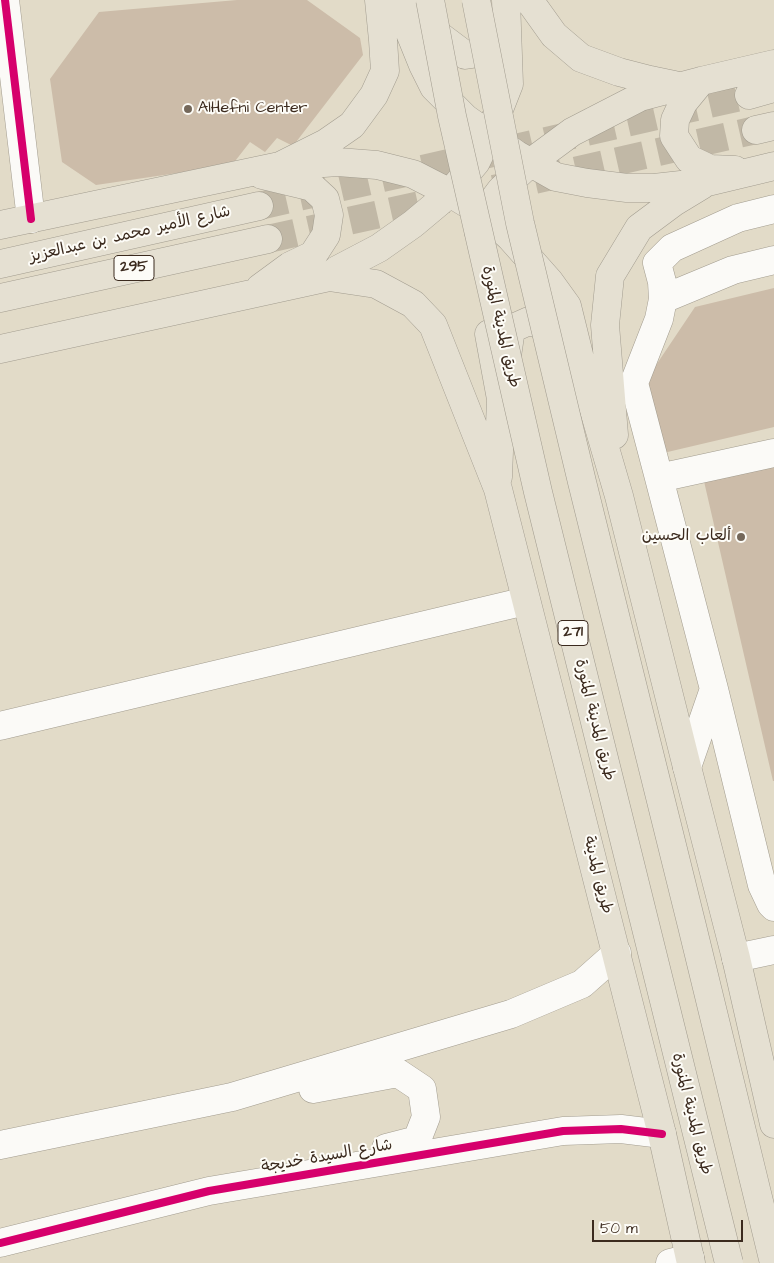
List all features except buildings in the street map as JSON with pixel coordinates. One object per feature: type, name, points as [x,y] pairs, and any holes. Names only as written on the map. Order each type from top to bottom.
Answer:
[{"type":"main road","points":[[280,166],[326,143],[352,125],[374,95],[385,71],[379,0]]},
{"type":"main road","points":[[402,0],[408,28],[434,87],[466,118],[489,135],[517,155],[556,177],[627,188],[654,188],[708,182],[765,168]]},
{"type":"main road","points":[[420,0],[433,31],[466,55],[479,53],[498,34],[502,0]]},
{"type":"main road","name":"طريق المدينة المنورة","points":[[430,0],[454,126],[538,492],[729,1263]]},
{"type":"main road","points":[[476,0],[523,232],[582,482],[774,1263]]},
{"type":"main road","points":[[329,277],[337,270],[386,244],[413,224],[450,193],[476,162],[509,84],[506,0]]},
{"type":"main road","points":[[529,0],[554,35],[581,58],[619,72],[650,80],[691,83]]},
{"type":"main road","points":[[501,400],[474,248],[486,216],[501,190],[530,163],[572,132],[640,97],[774,64]]},
{"type":"main road","points":[[691,83],[684,103],[675,120],[674,136],[689,158],[710,169],[765,168]]},
{"type":"main road","points":[[0,225],[280,166],[338,162],[376,164],[413,174],[450,193],[486,216],[510,237],[548,281],[567,306],[586,383],[619,496],[770,1091],[774,1124]]},
{"type":"main road","points":[[248,172],[312,187],[324,199],[329,215],[326,235],[313,255],[290,266],[251,294]]},
{"type":"main road","points":[[619,496],[605,325],[610,276],[639,228],[674,202],[708,182]]},
{"type":"main road","name":"شارع الأمير محمد بن عبدالعزيز","points":[[0,264],[259,206]]},
{"type":"main road","name":"شارع الأمير محمد بن عبدالعزيز","points":[[0,298],[268,238]]},
{"type":"main road","points":[[0,349],[329,277],[376,284],[413,304],[433,325],[498,489]]},
{"type":"main road","points":[[498,489],[501,400],[511,329],[529,320],[553,328],[586,383]]},
{"type":"main road","name":"طريق المدينة","points":[[498,489],[662,1134],[684,1261]]},
{"type":"street","points":[[5,0],[31,219]]},
{"type":"street","points":[[774,209],[738,218],[672,248],[657,263],[662,282],[663,299],[659,319],[634,383],[714,689],[762,886],[770,904],[774,906]]},
{"type":"street","points":[[663,299],[733,270],[774,260]]},
{"type":"street","points":[[659,478],[774,453]]},
{"type":"street","points":[[0,726],[526,601]]},
{"type":"street","points":[[687,767],[714,689]]},
{"type":"street","points":[[736,958],[774,950]]},
{"type":"street","points":[[0,1145],[232,1097],[511,1014],[582,984],[617,953]]},
{"type":"street","points":[[209,1191],[417,1140],[426,1117],[422,1089],[398,1073],[317,1088],[232,1097]]},
{"type":"street","name":"شارع السيدة خديجة","points":[[5,1250],[209,1191],[563,1131],[621,1129],[662,1134]]},
{"type":"tunnel","points":[[259,206],[749,95]]},
{"type":"tunnel","points":[[494,189],[756,130]]},
{"type":"tunnel","points":[[268,239],[447,199]]},
{"type":"cycle path","points":[[5,0],[31,219]]},
{"type":"cycle path","points":[[0,1243],[209,1191],[563,1131],[621,1129],[662,1134]]},
{"type":"place","name":"AlHefni Center","points":[[188,109]]},
{"type":"place","name":"ألعاب الحسين","points":[[741,537]]}]
